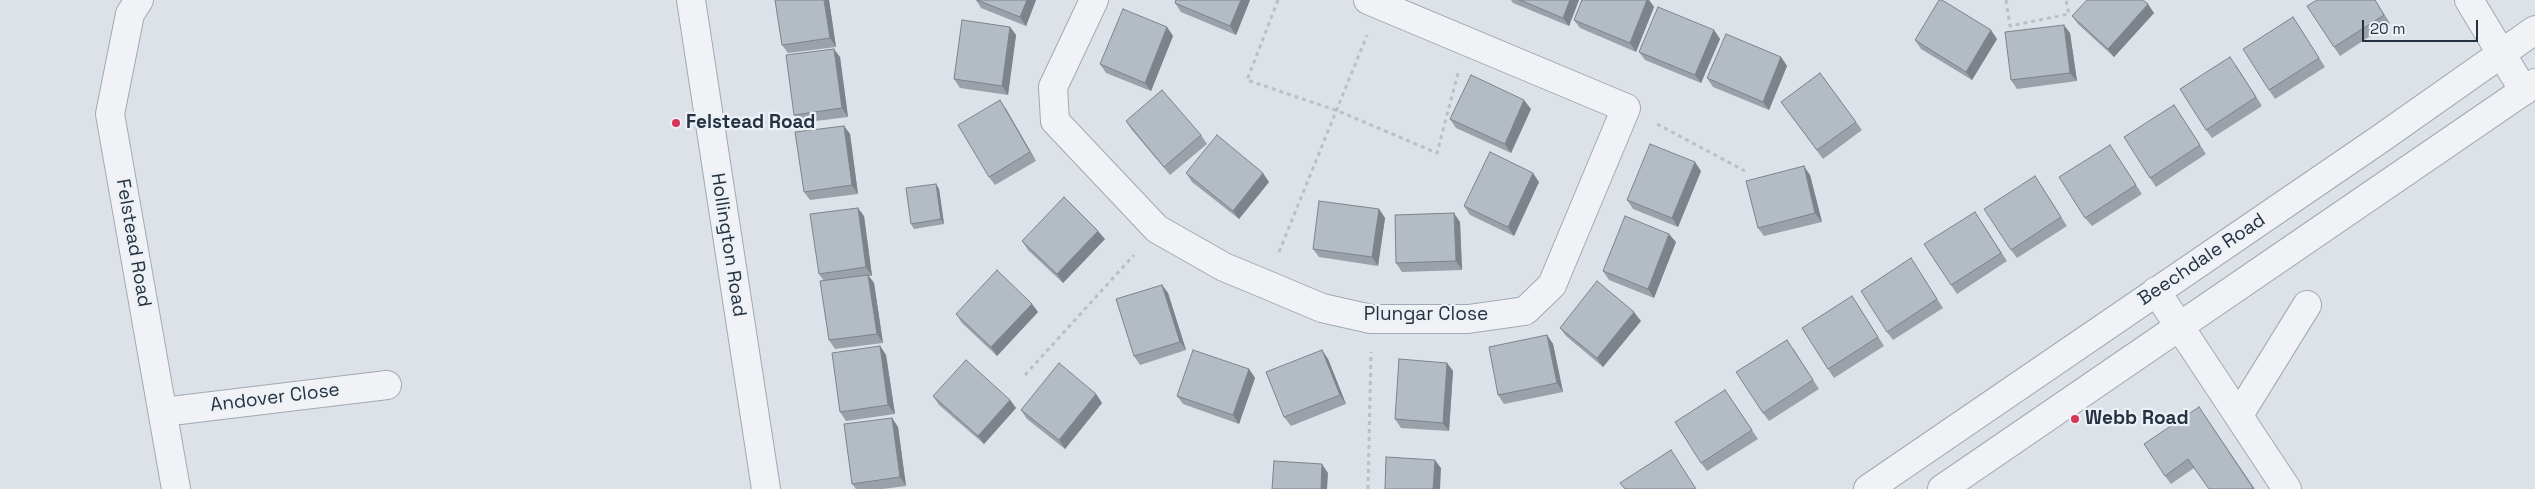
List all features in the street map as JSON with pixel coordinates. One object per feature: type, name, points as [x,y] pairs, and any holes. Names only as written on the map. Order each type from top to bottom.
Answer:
[{"type":"street","name":"Felstead Road","points":[[139,0],[130,14],[110,114],[176,489]]},
{"type":"street","name":"Hollington Road","points":[[691,0],[766,489]]},
{"type":"street","name":"Plungar Close","points":[[1094,0],[1053,87],[1055,121],[1157,229],[1224,267],[1322,308],[1371,319],[1468,319],[1525,311],[1552,285],[1626,108]]},
{"type":"street","points":[[1942,489],[2529,87],[2500,54],[2469,0]]},
{"type":"street","points":[[1376,2],[1626,108]]},
{"type":"street","name":"Beechdale Road","points":[[1868,489],[2372,145],[2535,30]]},
{"type":"street","points":[[2156,291],[2287,489]]},
{"type":"street","points":[[2239,416],[2307,305]]},
{"type":"street","name":"Andover Close","points":[[163,412],[387,385]]},
{"type":"path","points":[[1278,0],[1247,80],[1338,111],[1437,153],[1467,42]]},
{"type":"path","points":[[2006,0],[2010,26],[2069,14],[2066,0]]},
{"type":"path","points":[[1265,284],[1338,111],[1376,2]]},
{"type":"path","points":[[1626,108],[1744,171]]},
{"type":"path","points":[[1025,375],[1157,229]]},
{"type":"path","points":[[1368,489],[1371,319]]},
{"type":"building","points":[[775,0],[824,0],[830,38],[782,45]]},
{"type":"building","points":[[977,0],[1027,0],[1020,17]]},
{"type":"building","points":[[1176,0],[1241,0],[1230,26],[1175,3]]},
{"type":"building","points":[[1520,0],[1570,0],[1563,18]]},
{"type":"building","points":[[1582,0],[1647,0],[1630,43],[1574,20]]},
{"type":"building","points":[[1939,0],[1991,30],[1966,72],[1915,40]]},
{"type":"building","points":[[2087,0],[2143,0],[2148,4],[2108,49],[2072,16]]},
{"type":"building","points":[[2317,0],[2375,0],[2384,15],[2334,47],[2307,6]]},
{"type":"building","points":[[1658,7],[1714,30],[1695,75],[1639,52]]},
{"type":"building","points":[[1123,9],[1167,27],[1145,83],[1100,64]]},
{"type":"building","points":[[2293,17],[2319,58],[2269,90],[2243,49]]},
{"type":"building","points":[[962,20],[1010,27],[1002,86],[954,79]]},
{"type":"building","points":[[2064,25],[2070,73],[2011,80],[2005,32]]},
{"type":"building","points":[[1726,34],[1781,57],[1763,102],[1707,78]]},
{"type":"building","points":[[834,49],[842,108],[794,115],[786,55]]},
{"type":"building","points":[[2230,57],[2256,97],[2206,130],[2180,89]]},
{"type":"building","points":[[1820,73],[1856,122],[1817,150],[1781,102]]},
{"type":"building","points":[[1471,75],[1524,100],[1505,144],[1450,119]]},
{"type":"building","points":[[1162,90],[1201,135],[1164,167],[1126,121]]},
{"type":"building","points":[[1000,100],[1030,152],[989,177],[958,125]]},
{"type":"building","points":[[2174,105],[2200,145],[2150,178],[2124,137]]},
{"type":"building","points":[[844,126],[852,185],[804,192],[795,132]]},
{"type":"building","points":[[1217,135],[1263,173],[1233,211],[1186,173]]},
{"type":"building","points":[[1650,144],[1695,162],[1672,218],[1627,200]]},
{"type":"building","points":[[2110,145],[2136,185],[2085,218],[2059,177]]},
{"type":"building","points":[[1490,152],[1533,173],[1508,227],[1464,206]]},
{"type":"building","points":[[1804,166],[1815,213],[1758,228],[1746,181]]},
{"type":"building","points":[[2035,176],[2061,217],[2011,250],[1984,209]]},
{"type":"building","points":[[936,184],[941,219],[911,224],[906,188]]},
{"type":"building","points":[[1064,197],[1098,231],[1057,274],[1022,241]]},
{"type":"building","points":[[1319,201],[1379,209],[1372,257],[1313,249]]},
{"type":"building","points":[[858,208],[866,267],[819,274],[810,214]]},
{"type":"building","points":[[1975,212],[2001,253],[1951,285],[1924,244]]},
{"type":"building","points":[[1454,213],[1456,261],[1396,263],[1395,215]]},
{"type":"building","points":[[1625,216],[1669,234],[1648,289],[1603,271]]},
{"type":"building","points":[[1911,258],[1937,299],[1887,332],[1861,291]]},
{"type":"building","points":[[997,270],[1032,304],[991,347],[956,314]]},
{"type":"building","points":[[868,275],[877,334],[829,340],[820,281]]},
{"type":"building","points":[[1597,281],[1634,312],[1597,358],[1560,328]]},
{"type":"building","points":[[1162,285],[1180,342],[1134,356],[1116,299]]},
{"type":"building","points":[[1852,296],[1878,337],[1828,369],[1802,328]]},
{"type":"building","points":[[1547,335],[1557,383],[1498,395],[1489,347]]},
{"type":"building","points":[[1787,340],[1813,380],[1763,413],[1736,372]]},
{"type":"building","points":[[880,346],[888,405],[840,412],[832,353]]},
{"type":"building","points":[[1193,350],[1249,369],[1233,415],[1177,396]]},
{"type":"building","points":[[1322,350],[1340,395],[1284,417],[1266,372]]},
{"type":"building","points":[[1399,359],[1447,363],[1443,423],[1395,419]]},
{"type":"building","points":[[966,360],[1010,400],[978,436],[933,396]]},
{"type":"building","points":[[1059,363],[1096,394],[1059,440],[1021,410]]},
{"type":"building","points":[[1725,390],[1752,430],[1701,463],[1675,422]]},
{"type":"building","points":[[2199,407],[2252,489],[2209,489],[2188,459],[2165,476],[2144,444]]},
{"type":"building","points":[[892,418],[900,477],[852,484],[844,424]]},
{"type":"building","points":[[1671,450],[1696,489],[1625,489],[1620,483]]},
{"type":"building","points":[[1386,457],[1435,460],[1433,489],[1385,489]]},
{"type":"building","points":[[1274,461],[1322,464],[1321,489],[1272,489]]},
{"type":"place","name":"Felstead Road","points":[[676,123]]},
{"type":"place","name":"Webb Road","points":[[2075,419]]}]
